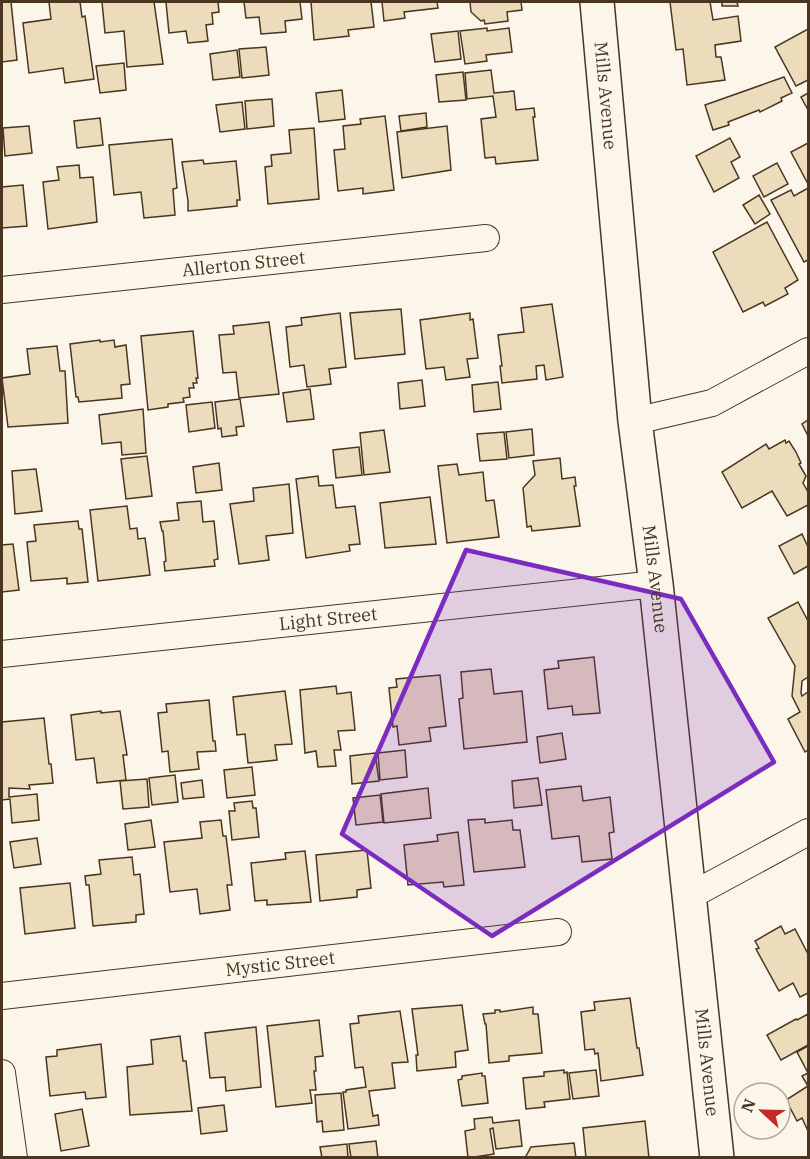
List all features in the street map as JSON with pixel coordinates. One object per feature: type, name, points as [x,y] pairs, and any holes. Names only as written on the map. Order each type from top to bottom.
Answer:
[{"type":"main road","name":"Mills Avenue","points":[[597,2],[634,421],[656,584],[717,1158]]},
{"type":"street","name":"Allerton Street","points":[[2,290],[486,238]]},
{"type":"street","points":[[634,421],[712,403],[808,351]]},
{"type":"street","name":"Light Street","points":[[2,654],[656,584]]},
{"type":"street","points":[[690,896],[808,832]]},
{"type":"street","name":"Mystic Street","points":[[2,996],[558,933]]},
{"type":"street","points":[[2,1072],[14,1158]]},
{"type":"highlighted area","points":[[466,550],[681,599],[774,762],[492,936],[342,834]]},
{"type":"building","points":[[2,2],[11,2],[17,60],[2,62]]},
{"type":"building","points":[[49,2],[80,2],[82,17],[85,16],[94,79],[65,83],[63,68],[29,73],[23,23],[51,19]]},
{"type":"building","points":[[102,2],[154,2],[163,64],[127,67],[124,31],[105,33]]},
{"type":"building","points":[[166,2],[218,2],[219,12],[212,13],[213,24],[206,25],[208,41],[188,43],[186,31],[169,33]]},
{"type":"building","points":[[244,2],[300,2],[302,19],[285,21],[286,32],[261,34],[259,17],[246,18]]},
{"type":"building","points":[[311,2],[371,2],[374,27],[348,30],[349,36],[314,40]]},
{"type":"building","points":[[382,2],[437,2],[438,8],[404,12],[405,18],[384,21]]},
{"type":"building","points":[[470,2],[521,2],[522,10],[507,12],[508,21],[485,24],[484,20],[481,21],[471,12]]},
{"type":"building","points":[[670,2],[710,2],[713,20],[738,16],[741,41],[715,45],[716,57],[721,57],[725,80],[687,85],[683,49],[676,50]]},
{"type":"building","points":[[722,2],[737,2],[738,6],[722,6]]},
{"type":"building","points":[[487,28],[487,31],[509,28],[512,52],[486,55],[487,61],[465,64],[460,31]]},
{"type":"building","points":[[808,29],[808,80],[796,86],[775,47]]},
{"type":"building","points":[[458,31],[461,59],[435,62],[431,34]]},
{"type":"building","points":[[266,47],[269,75],[242,78],[239,49]]},
{"type":"building","points":[[237,50],[240,77],[213,80],[210,54]]},
{"type":"building","points":[[124,63],[126,90],[100,93],[96,66]]},
{"type":"building","points":[[491,70],[494,93],[514,91],[516,110],[534,108],[538,160],[496,164],[495,157],[485,158],[481,119],[496,117],[493,96],[467,99],[465,73]]},
{"type":"building","points":[[463,72],[466,100],[439,102],[436,75]]},
{"type":"building","points":[[784,77],[792,93],[781,98],[782,101],[713,130],[705,105]]},
{"type":"building","points":[[342,90],[345,119],[319,122],[316,93]]},
{"type":"building","points":[[808,93],[808,110],[801,97]]},
{"type":"building","points":[[272,99],[274,126],[247,129],[245,101]]},
{"type":"building","points":[[242,102],[245,129],[220,132],[216,105]]},
{"type":"building","points":[[426,113],[427,127],[401,131],[399,116]]},
{"type":"building","points":[[385,116],[394,190],[363,194],[363,188],[338,191],[334,150],[345,149],[343,126],[361,124],[360,119]]},
{"type":"building","points":[[100,118],[103,145],[77,148],[74,121]]},
{"type":"building","points":[[29,126],[32,153],[5,156],[3,128]]},
{"type":"building","points":[[447,126],[451,170],[402,178],[397,132]]},
{"type":"building","points":[[314,128],[319,199],[268,204],[265,167],[272,166],[271,155],[291,153],[289,130]]},
{"type":"building","points":[[730,138],[740,157],[731,162],[739,178],[714,192],[696,156]]},
{"type":"building","points":[[172,139],[177,188],[173,189],[175,215],[144,218],[141,192],[114,195],[109,145]]},
{"type":"building","points":[[808,143],[808,184],[791,152]]},
{"type":"building","points":[[203,160],[204,164],[236,161],[240,200],[237,200],[237,206],[188,211],[182,162]]},
{"type":"building","points":[[777,163],[788,184],[764,197],[753,176]]},
{"type":"building","points":[[79,165],[80,178],[93,177],[97,222],[48,229],[43,182],[59,180],[57,167]]},
{"type":"building","points":[[23,185],[27,226],[2,228],[2,187]]},
{"type":"building","points":[[808,188],[808,260],[804,262],[771,200],[791,190],[794,196]]},
{"type":"building","points":[[759,195],[770,214],[755,224],[743,205]]},
{"type":"building","points":[[767,222],[798,280],[785,288],[788,294],[765,306],[763,302],[743,312],[713,252]]},
{"type":"building","points":[[552,304],[563,377],[546,380],[544,365],[536,366],[537,379],[502,383],[498,335],[524,332],[521,308]]},
{"type":"building","points":[[401,309],[405,354],[355,359],[350,313]]},
{"type":"building","points":[[340,313],[346,367],[329,369],[331,384],[307,387],[304,365],[290,367],[286,327],[302,325],[301,318]]},
{"type":"building","points":[[470,313],[470,320],[473,319],[478,358],[467,359],[470,377],[446,380],[444,367],[426,369],[420,320]]},
{"type":"building","points":[[269,322],[279,394],[239,398],[236,372],[223,373],[219,335],[234,334],[233,326]]},
{"type":"building","points":[[193,331],[198,378],[196,378],[197,383],[193,383],[194,388],[189,388],[190,397],[183,398],[184,402],[168,404],[168,407],[148,410],[141,336]]},
{"type":"building","points":[[100,340],[100,342],[114,340],[115,347],[126,345],[130,384],[121,385],[122,398],[79,402],[76,397],[70,344]]},
{"type":"building","points":[[57,346],[60,371],[65,371],[68,423],[8,427],[2,378],[30,374],[27,349]]},
{"type":"building","points":[[422,380],[425,406],[400,409],[398,383]]},
{"type":"building","points":[[498,382],[501,409],[474,412],[472,385]]},
{"type":"building","points":[[310,389],[314,419],[287,422],[283,393]]},
{"type":"building","points":[[240,399],[244,426],[236,427],[237,435],[222,437],[221,428],[218,429],[215,402]]},
{"type":"building","points":[[212,402],[215,428],[189,432],[186,405]]},
{"type":"building","points":[[143,409],[146,453],[122,455],[121,442],[102,444],[99,415]]},
{"type":"building","points":[[808,420],[808,436],[802,424]]},
{"type":"building","points":[[532,429],[534,455],[509,458],[506,432]]},
{"type":"building","points":[[384,430],[390,472],[364,475],[360,433]]},
{"type":"building","points":[[504,432],[507,459],[480,461],[477,434]]},
{"type":"building","points":[[785,440],[786,443],[789,441],[796,452],[801,463],[799,464],[806,476],[803,483],[808,492],[808,505],[787,516],[772,491],[742,508],[722,472],[766,444],[769,449]]},
{"type":"building","points":[[359,447],[362,475],[336,478],[333,450]]},
{"type":"building","points":[[147,456],[152,496],[126,499],[121,459]]},
{"type":"building","points":[[560,458],[562,479],[575,477],[576,486],[574,486],[580,526],[532,531],[531,526],[527,527],[523,488],[535,475],[533,461]]},
{"type":"building","points":[[219,463],[222,490],[196,493],[193,467]]},
{"type":"building","points":[[457,464],[459,475],[483,472],[486,501],[494,500],[499,537],[447,543],[438,466]]},
{"type":"building","points":[[36,469],[42,511],[15,514],[12,471]]},
{"type":"building","points":[[318,476],[319,486],[333,485],[336,508],[355,506],[360,544],[349,545],[350,551],[306,558],[296,479]]},
{"type":"building","points":[[289,484],[293,533],[266,536],[269,560],[239,564],[230,504],[254,501],[253,488]]},
{"type":"building","points":[[430,497],[436,544],[385,548],[380,503]]},
{"type":"building","points":[[201,501],[203,522],[214,521],[218,559],[214,560],[215,566],[165,571],[163,531],[160,522],[179,520],[177,503]]},
{"type":"building","points":[[127,506],[130,529],[137,528],[138,539],[145,538],[150,575],[98,581],[90,510]]},
{"type":"building","points":[[78,521],[79,529],[82,529],[88,582],[67,584],[67,578],[31,581],[27,542],[36,541],[34,525]]},
{"type":"building","points":[[802,534],[808,547],[808,566],[794,574],[779,546]]},
{"type":"building","points":[[13,544],[19,590],[2,592],[2,545]]},
{"type":"building","points":[[798,602],[808,621],[808,677],[802,681],[801,693],[802,696],[808,692],[808,750],[805,752],[788,719],[800,712],[792,696],[795,666],[768,618]]},
{"type":"building","points":[[594,657],[600,713],[573,715],[572,706],[548,709],[544,670],[559,668],[558,661]]},
{"type":"building","points":[[491,669],[494,694],[522,691],[527,742],[464,749],[459,699],[463,698],[461,672]]},
{"type":"building","points":[[440,675],[446,726],[429,728],[431,741],[399,745],[397,726],[393,727],[389,688],[397,687],[396,679]]},
{"type":"building","points":[[336,686],[337,694],[351,692],[355,730],[338,731],[341,750],[334,750],[336,766],[318,767],[316,751],[305,753],[300,690]]},
{"type":"building","points":[[285,691],[292,744],[275,745],[277,760],[248,763],[245,734],[237,735],[233,697]]},
{"type":"building","points":[[209,700],[216,751],[197,752],[199,769],[170,772],[168,751],[162,752],[158,713],[167,712],[166,704]]},
{"type":"building","points":[[101,711],[101,713],[120,711],[127,755],[123,755],[126,780],[97,783],[94,758],[76,760],[71,715]]},
{"type":"building","points":[[44,718],[53,783],[29,785],[30,789],[9,788],[9,797],[37,794],[39,820],[12,823],[10,799],[2,800],[2,722]]},
{"type":"building","points":[[562,733],[566,759],[540,763],[537,737]]},
{"type":"building","points":[[405,750],[407,777],[380,780],[378,753]]},
{"type":"building","points":[[375,753],[379,781],[352,784],[350,756]]},
{"type":"building","points":[[252,767],[255,795],[227,798],[224,770]]},
{"type":"building","points":[[175,775],[178,802],[152,805],[149,778]]},
{"type":"building","points":[[538,778],[542,805],[514,808],[512,781]]},
{"type":"building","points":[[147,779],[149,807],[123,809],[120,781]]},
{"type":"building","points":[[202,780],[204,797],[183,799],[181,783]]},
{"type":"building","points":[[581,786],[583,801],[610,797],[614,832],[609,833],[612,859],[582,862],[579,836],[552,839],[546,790]]},
{"type":"building","points":[[428,788],[431,818],[384,823],[381,794]]},
{"type":"building","points":[[380,795],[383,822],[356,825],[353,798]]},
{"type":"building","points":[[252,801],[253,808],[256,808],[259,837],[232,840],[229,811],[235,811],[234,803]]},
{"type":"building","points":[[485,819],[485,823],[512,820],[513,830],[520,830],[525,867],[474,872],[468,820]]},
{"type":"building","points":[[151,820],[155,847],[128,850],[125,824]]},
{"type":"building","points":[[221,820],[223,836],[226,836],[232,885],[227,885],[230,910],[200,914],[197,889],[170,892],[164,842],[202,838],[200,822]]},
{"type":"building","points":[[458,832],[464,885],[444,887],[443,882],[408,885],[404,845],[438,841],[437,835]]},
{"type":"building","points":[[37,838],[41,864],[14,868],[10,842]]},
{"type":"building","points":[[367,850],[371,888],[357,890],[357,897],[320,901],[316,855]]},
{"type":"building","points":[[305,851],[311,902],[267,905],[267,900],[255,901],[251,863],[286,859],[285,853]]},
{"type":"building","points":[[132,857],[134,875],[140,874],[144,914],[136,915],[136,922],[93,926],[89,885],[86,885],[85,876],[101,874],[99,860]]},
{"type":"building","points":[[70,883],[75,928],[25,934],[20,888]]},
{"type":"building","points":[[781,926],[785,934],[795,929],[808,954],[808,993],[800,997],[793,983],[779,991],[756,949],[759,948],[755,941]]},
{"type":"building","points":[[630,998],[643,1075],[601,1081],[598,1053],[595,1054],[594,1049],[585,1050],[581,1012],[595,1010],[594,1002]]},
{"type":"building","points":[[462,1005],[468,1050],[455,1052],[456,1067],[417,1071],[416,1055],[418,1055],[412,1009]]},
{"type":"building","points":[[533,1007],[533,1014],[538,1014],[542,1053],[509,1056],[509,1061],[489,1063],[483,1014],[495,1013],[495,1010],[500,1010],[500,1012]]},
{"type":"building","points":[[400,1011],[408,1062],[392,1063],[395,1088],[369,1091],[373,1116],[378,1115],[379,1125],[348,1129],[343,1092],[366,1087],[363,1067],[355,1068],[350,1024],[359,1023],[358,1016]]},
{"type":"building","points":[[808,1014],[808,1045],[781,1060],[767,1035]]},
{"type":"building","points":[[319,1020],[323,1056],[315,1057],[316,1090],[310,1090],[312,1103],[276,1107],[267,1026]]},
{"type":"building","points":[[256,1027],[261,1087],[226,1091],[225,1077],[210,1078],[205,1033]]},
{"type":"building","points":[[180,1036],[183,1061],[186,1061],[192,1111],[130,1115],[127,1067],[153,1064],[151,1040]]},
{"type":"building","points":[[101,1044],[106,1097],[86,1099],[85,1092],[50,1096],[46,1057],[57,1056],[57,1050]]},
{"type":"building","points":[[808,1046],[808,1073],[797,1052]]},
{"type":"building","points":[[564,1070],[564,1073],[567,1072],[570,1099],[544,1102],[545,1107],[526,1109],[523,1078],[544,1076],[544,1072]]},
{"type":"building","points":[[596,1070],[599,1096],[573,1099],[569,1073]]},
{"type":"building","points":[[482,1073],[482,1076],[485,1076],[488,1103],[462,1106],[458,1080],[462,1079],[462,1076]]},
{"type":"building","points":[[808,1073],[808,1086],[802,1076]]},
{"type":"building","points":[[808,1086],[808,1131],[802,1118],[797,1121],[792,1111],[792,1096]]},
{"type":"building","points":[[341,1093],[344,1130],[323,1132],[322,1121],[317,1122],[315,1095]]},
{"type":"building","points":[[224,1105],[227,1131],[201,1134],[198,1108]]},
{"type":"building","points":[[82,1109],[89,1146],[61,1151],[55,1114]]},
{"type":"building","points":[[492,1117],[493,1123],[519,1120],[522,1146],[496,1149],[493,1128],[490,1129],[494,1154],[468,1158],[465,1131],[475,1129],[474,1119]]},
{"type":"building","points":[[645,1121],[649,1158],[586,1158],[583,1128]]},
{"type":"building","points":[[376,1141],[378,1158],[351,1158],[349,1144]]},
{"type":"building","points":[[574,1143],[576,1158],[525,1158],[531,1147]]},
{"type":"building","points":[[347,1144],[348,1158],[322,1158],[320,1147]]}]
